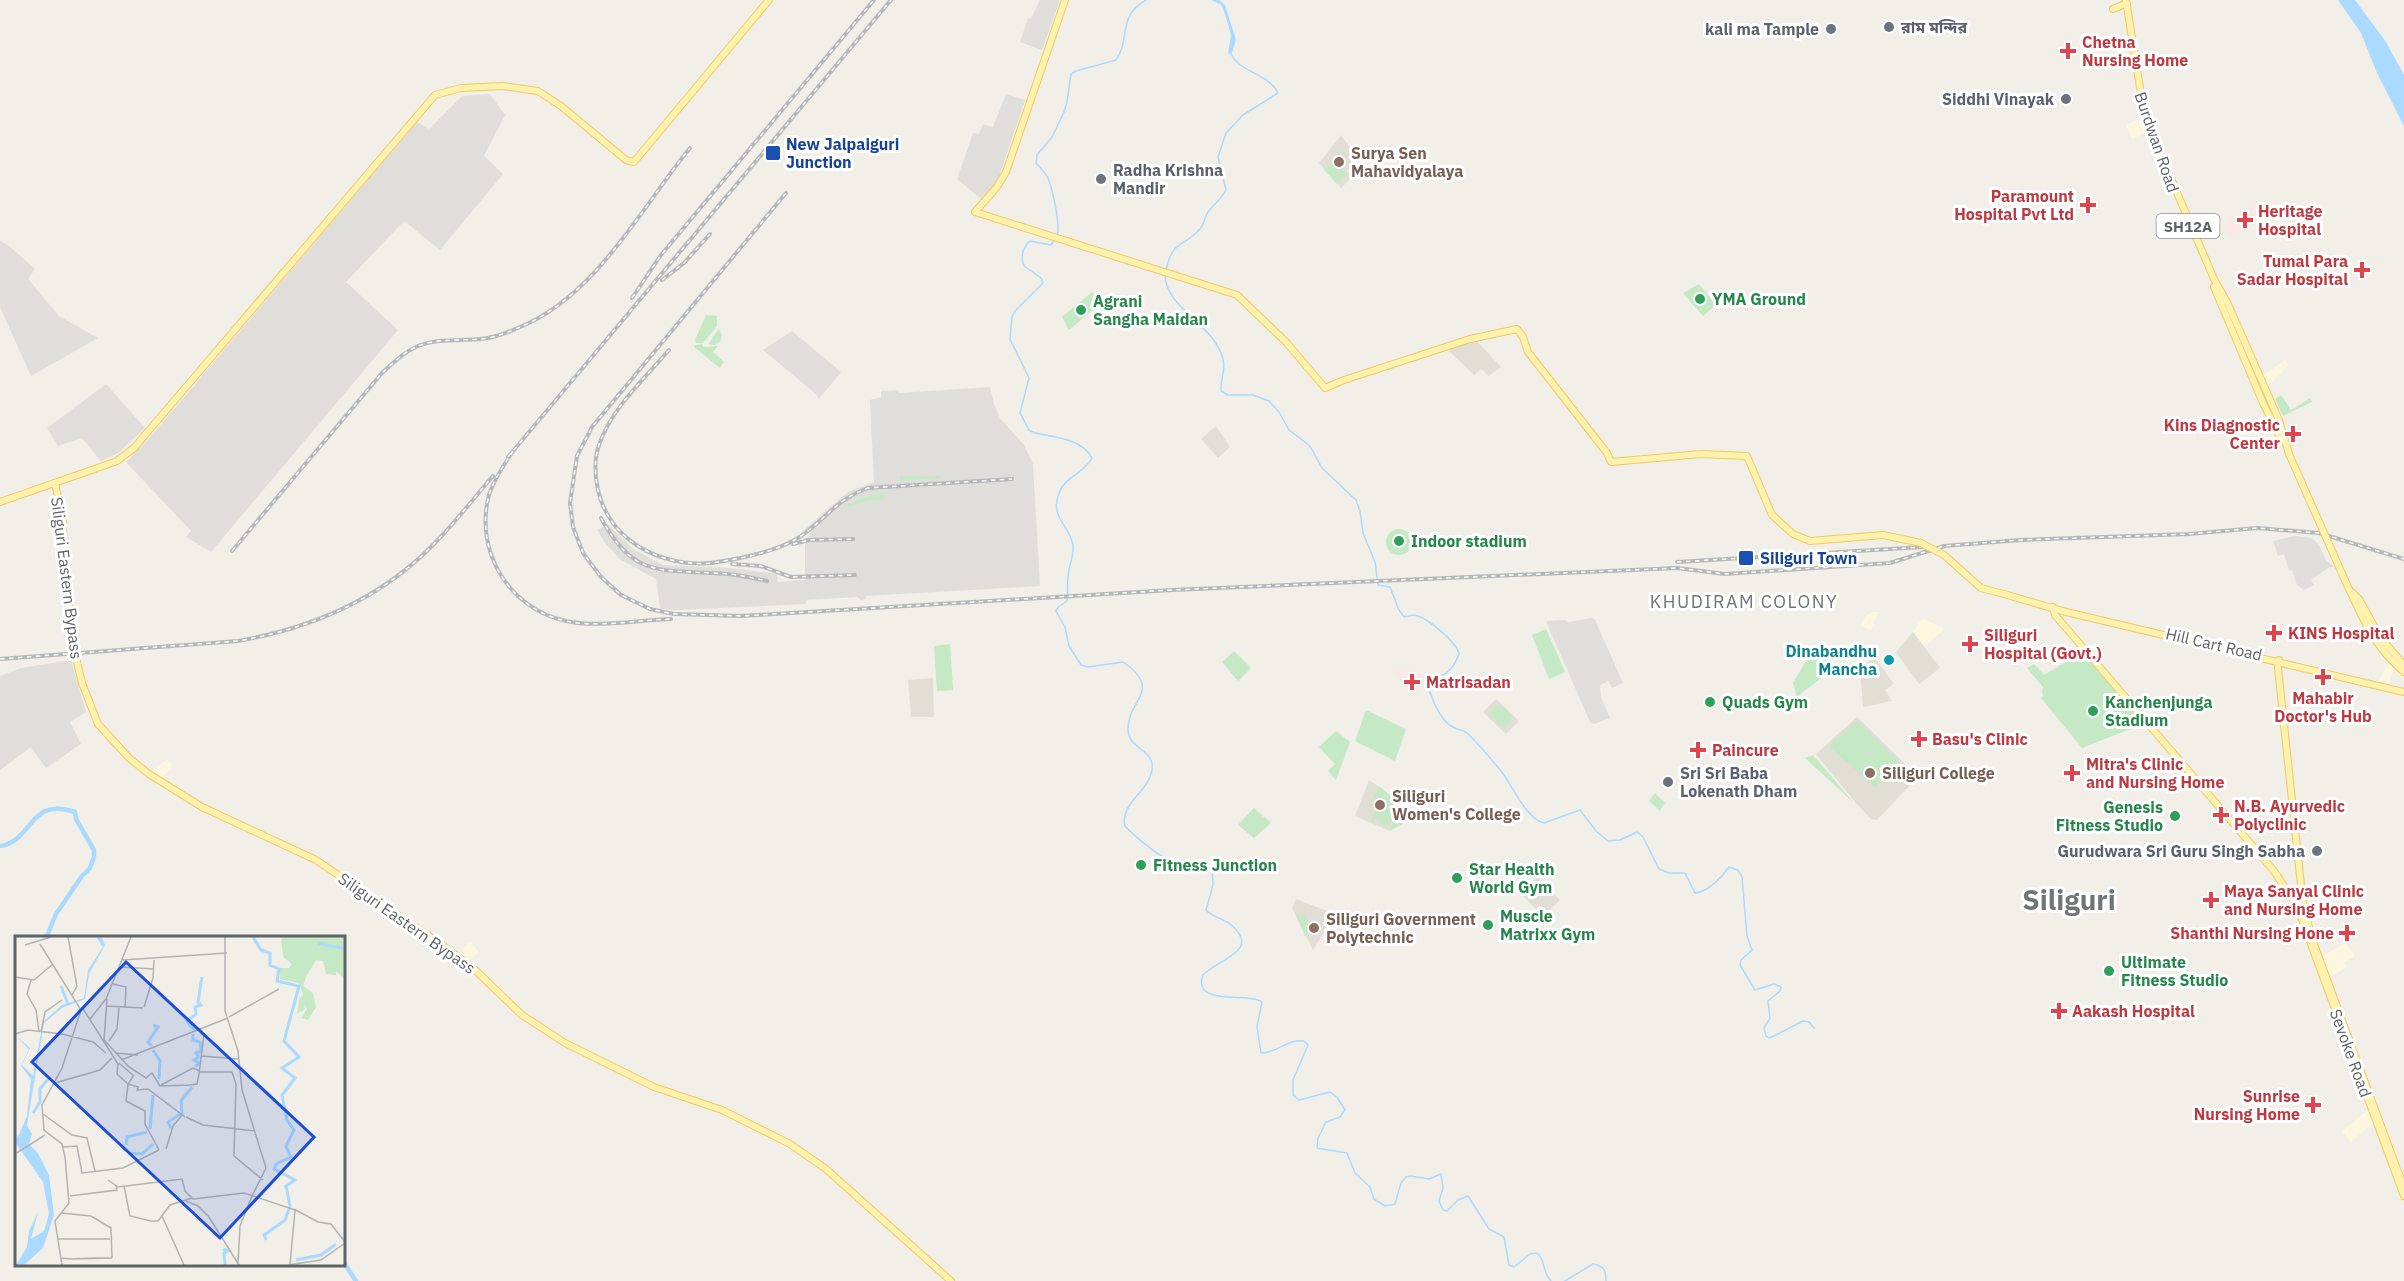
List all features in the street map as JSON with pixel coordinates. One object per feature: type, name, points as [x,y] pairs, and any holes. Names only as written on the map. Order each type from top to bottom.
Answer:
[{"type":"main road","points":[[53,484],[117,461],[134,448],[435,95],[461,88],[503,86],[538,92],[563,107],[626,160],[634,162],[769,0]]},
{"type":"main road","name":"Hill Cart Road","points":[[1065,0],[1006,172],[980,211],[1241,298],[1286,342],[1327,389],[1344,380],[1461,341],[1508,329],[1517,329],[1523,337],[1528,352],[1608,454],[1611,462],[1701,454],[1747,456],[1771,513],[1793,534],[1810,541],[1883,535],[1916,541],[1939,552],[1981,588],[2056,610],[2404,690]]},
{"type":"main road","points":[[2113,5],[2125,1]]},
{"type":"main road","name":"Burdwan Road","points":[[2125,1],[2133,69],[2146,121],[2206,264]]},
{"type":"main road","name":"Burdwan Road","points":[[2125,1],[2134,59],[2146,111],[2170,179],[2263,403],[2284,442],[2368,631],[2404,672]]},
{"type":"main road","points":[[2113,5],[2126,14]]},
{"type":"main road","name":"Siliguri Eastern Bypass","points":[[0,502],[53,484],[60,524],[61,567],[76,663],[88,703],[98,724],[137,765],[202,807],[316,860],[473,968],[522,1015],[565,1043],[654,1087],[725,1111],[790,1144],[825,1170],[949,1281]]},
{"type":"main road","name":"Burdwan Road","points":[[2349,589],[2359,599],[2380,637],[2404,665]]},
{"type":"main road","points":[[2056,610],[2103,670],[2275,870],[2298,904]]},
{"type":"main road","name":"Sevoke Road","points":[[2276,660],[2296,840],[2298,904],[2404,1188]]},
{"type":"main road","name":"Sevoke Road","points":[[2389,1150],[2404,1196]]},
{"type":"shaded area","points":[[1040,0],[1060,0],[1042,50],[1020,42],[1028,18],[1031,19]]},
{"type":"shaded area","points":[[490,94],[505,115],[484,156],[503,174],[440,250],[404,221],[346,282],[398,330],[211,552],[186,537],[191,531],[126,462],[151,436],[417,122],[429,129],[462,96]]},
{"type":"shaded area","points":[[1006,94],[1025,100],[998,180],[981,199],[957,179],[973,133],[979,134],[983,124],[993,127]]},
{"type":"shaded area","points":[[2141,118],[2147,132],[2132,139],[2126,125]]},
{"type":"shaded area","name":"Surya Sen Mahavidyalaya","points":[[1341,135],[1360,161],[1355,170],[1352,167],[1347,171],[1352,177],[1341,188],[1319,163]]},
{"type":"shaded area","name":"Heritage Hospital","points":[[2255,205],[2261,221],[2230,237],[2225,228],[2230,218]]},
{"type":"shaded area","points":[[0,241],[8,245],[35,269],[28,279],[59,316],[98,338],[31,376],[0,307]]},
{"type":"shaded area","points":[[792,331],[841,372],[819,399],[763,350]]},
{"type":"shaded area","points":[[1475,339],[1501,367],[1489,376],[1481,369],[1474,375],[1448,350]]},
{"type":"shaded area","points":[[2285,360],[2289,365],[2267,387],[2262,376]]},
{"type":"shaded area","points":[[106,384],[145,428],[118,453],[101,461],[82,438],[58,446],[47,428]]},
{"type":"shaded area","points":[[990,387],[1000,418],[1024,445],[1033,464],[1040,586],[866,596],[866,599],[861,600],[857,597],[806,600],[806,604],[660,609],[656,579],[621,560],[597,530],[608,524],[633,549],[663,565],[730,568],[777,574],[778,582],[805,580],[805,539],[810,535],[805,529],[848,492],[874,482],[870,400],[881,397],[881,391],[898,390],[899,393]]},
{"type":"shaded area","points":[[1216,426],[1230,447],[1218,458],[1201,439]]},
{"type":"shaded area","points":[[2294,536],[2312,538],[2319,545],[2326,560],[2334,567],[2328,568],[2311,580],[2314,585],[2304,590],[2297,585],[2292,570],[2289,571],[2284,554],[2278,556],[2273,541]]},
{"type":"shaded area","points":[[1872,612],[1878,612],[1871,630],[1860,626],[1866,616]]},
{"type":"shaded area","points":[[1592,618],[1595,620],[1623,683],[1612,688],[1609,681],[1600,685],[1601,697],[1610,718],[1594,724],[1590,722],[1546,621],[1566,620],[1568,622]]},
{"type":"shaded area","points":[[1924,619],[1945,629],[1924,646],[1913,632]]},
{"type":"shaded area","name":"KINS Hospital","points":[[2278,623],[2283,631],[2275,642],[2266,639],[2264,634]]},
{"type":"shaded area","points":[[1913,632],[1940,668],[1919,684],[1896,652]]},
{"type":"shaded area","points":[[1874,657],[1894,684],[1885,690],[1892,701],[1863,707],[1860,668]]},
{"type":"shaded area","points":[[71,660],[86,712],[70,722],[81,744],[46,768],[31,747],[0,770],[0,676],[21,668]]},
{"type":"shaded area","points":[[2390,660],[2395,666],[2389,683],[2379,681]]},
{"type":"shaded area","name":"Matrisadan","points":[[1392,670],[1425,671],[1425,678],[1420,689],[1413,695]]},
{"type":"shaded area","points":[[933,678],[934,717],[911,717],[908,680]]},
{"type":"shaded area","points":[[1496,699],[1519,721],[1506,734],[1483,712]]},
{"type":"shaded area","name":"Siliguri College","points":[[1857,717],[1906,765],[1913,782],[1877,820],[1871,819],[1855,802],[1816,754]]},
{"type":"shaded area","points":[[167,759],[172,765],[171,769],[160,778],[151,772]]},
{"type":"shaded area","name":"Siliguri Women's College","points":[[1369,780],[1384,790],[1412,818],[1390,831],[1355,816]]},
{"type":"shaded area","points":[[1502,877],[1514,887],[1505,895],[1494,884]]},
{"type":"shaded area","points":[[1537,877],[1560,900],[1543,916],[1520,893]]},
{"type":"shaded area","name":"Siliguri Government Polytechnic","points":[[1296,899],[1335,914],[1313,950],[1292,908]]},
{"type":"shaded area","points":[[470,942],[479,952],[467,962],[461,954],[463,948]]},
{"type":"shaded area","points":[[2346,943],[2355,956],[2345,962],[2347,967],[2329,978],[2322,956]]},
{"type":"shaded area","points":[[2368,1110],[2373,1123],[2351,1142],[2342,1131]]},
{"type":"green space","points":[[1335,159],[1346,174],[1337,184],[1324,170]]},
{"type":"green space","name":"YMA Ground","points":[[1699,284],[1716,305],[1703,316],[1683,293]]},
{"type":"green space","name":"Agrani Sangha Maidan","points":[[1092,292],[1101,303],[1069,330],[1062,317]]},
{"type":"green space","points":[[706,315],[717,316],[717,326],[703,343],[696,343],[695,340]]},
{"type":"green space","points":[[719,329],[722,335],[720,342],[715,345],[708,344]]},
{"type":"green space","points":[[702,344],[703,347],[718,346],[713,352],[724,362],[720,368],[694,347]]},
{"type":"green space","points":[[2281,395],[2291,410],[2310,398],[2312,402],[2283,416],[2275,399]]},
{"type":"green space","points":[[900,476],[940,476],[940,478],[900,481]]},
{"type":"green space","points":[[883,493],[884,499],[866,501],[847,507],[846,505],[864,497]]},
{"type":"green space","name":"Indoor stadium","points":[[1399,529],[1408,533],[1412,542],[1408,551],[1399,555],[1390,551],[1386,542],[1390,533]]},
{"type":"green space","points":[[1546,629],[1565,672],[1549,679],[1532,635]]},
{"type":"green space","points":[[950,644],[953,690],[937,691],[934,646]]},
{"type":"green space","points":[[1234,651],[1251,668],[1238,681],[1222,662]]},
{"type":"green space","points":[[1812,651],[1821,653],[1835,667],[1797,697],[1793,683]]},
{"type":"green space","name":"Kanchenjunga Stadium","points":[[2079,654],[2082,657],[2086,654],[2146,723],[2082,748],[2041,698],[2043,687],[2027,668],[2034,664],[2044,675]]},
{"type":"green space","points":[[1498,705],[1504,707],[1512,718],[1505,729],[1489,714]]},
{"type":"green space","points":[[1366,710],[1406,729],[1395,761],[1355,741]]},
{"type":"green space","points":[[1857,721],[1898,761],[1875,787],[1829,746]]},
{"type":"green space","points":[[1336,731],[1350,742],[1336,780],[1328,771],[1335,764],[1319,747]]},
{"type":"green space","points":[[1813,755],[1854,803],[1805,758]]},
{"type":"green space","points":[[1379,786],[1402,807],[1399,813],[1404,815],[1406,811],[1412,818],[1390,831],[1393,823],[1391,821],[1388,827],[1389,823],[1386,826],[1378,822],[1379,818],[1376,821],[1378,817],[1376,816],[1371,823],[1376,809],[1370,807]]},
{"type":"green space","points":[[1655,793],[1665,803],[1660,811],[1649,801]]},
{"type":"green space","points":[[1254,808],[1262,815],[1262,818],[1264,816],[1271,823],[1254,838],[1238,825]]},
{"type":"green space","points":[[1295,913],[1306,917],[1310,926],[1305,936]]},
{"type":"water","points":[[1211,0],[1219,0],[1225,5],[1236,40],[1232,52],[1228,54],[1231,35],[1223,8]]},
{"type":"water","points":[[2338,0],[2355,0],[2386,42],[2404,75],[2404,126],[2377,73],[2361,33]]},
{"type":"waterway","points":[[1057,235],[1057,216],[1052,190],[1047,176],[1036,163],[1037,155],[1052,137],[1064,112],[1071,74],[1116,60],[1123,44],[1131,13],[1146,0]]},
{"type":"waterway","points":[[1166,270],[1175,248],[1200,229],[1208,212],[1226,190],[1218,157],[1226,133],[1243,115],[1278,93],[1267,81],[1239,64],[1230,51]]},
{"type":"waterway","points":[[1055,239],[1051,245],[1030,241],[1024,249],[1022,256],[1024,266],[1041,278],[1043,283],[1015,311],[1012,317],[1010,339],[1029,378],[1020,413],[1029,430],[1068,440],[1086,450],[1092,458],[1063,486],[1057,500],[1058,515],[1071,538],[1073,550],[1068,574],[1067,601],[1056,611],[1065,627],[1069,646],[1081,665],[1088,667],[1123,662],[1141,680],[1142,688],[1129,720],[1128,730],[1129,737],[1150,758],[1152,770],[1146,785],[1126,811],[1125,826],[1145,844],[1166,858],[1203,862],[1212,867],[1213,885],[1206,910],[1230,924],[1239,933],[1242,941],[1240,948],[1234,954],[1203,975],[1202,985],[1205,991],[1213,995],[1256,999],[1262,1002],[1257,1027],[1261,1053],[1298,1041],[1304,1041],[1308,1045],[1293,1080],[1293,1095],[1299,1100],[1330,1092],[1337,1097],[1345,1110],[1340,1117],[1326,1122],[1318,1138],[1317,1148],[1347,1153],[1355,1173],[1370,1187],[1374,1199],[1385,1206],[1395,1204],[1401,1183],[1406,1177],[1429,1179],[1441,1174],[1443,1188],[1439,1201],[1443,1210],[1447,1211],[1458,1200],[1468,1196],[1489,1229],[1504,1237],[1509,1265],[1514,1267],[1530,1254],[1537,1253],[1551,1281]]},
{"type":"waterway","points":[[1165,275],[1167,287],[1173,298],[1218,347],[1224,363],[1221,391],[1228,395],[1253,395],[1269,401],[1279,412],[1289,430],[1310,446],[1322,468],[1356,500],[1363,533],[1375,562],[1378,585],[1390,587],[1404,617],[1414,615],[1423,618],[1442,632],[1457,649],[1459,654],[1453,666],[1428,686],[1445,721],[1456,729],[1466,732],[1476,742],[1501,771],[1526,809],[1538,820],[1544,823],[1580,810],[1596,831],[1608,841],[1620,840],[1637,832],[1643,837],[1659,869],[1669,873],[1685,873],[1695,893],[1710,887],[1729,867],[1738,870],[1742,877],[1747,936],[1752,950],[1741,960],[1740,965],[1755,990],[1774,984],[1781,987],[1780,991],[1768,1001],[1770,1018],[1764,1028],[1766,1036],[1769,1038],[1774,1036],[1803,1021],[1809,1022],[1814,1028]]},
{"type":"waterway","points":[[0,846],[11,842],[40,814],[48,810],[60,809],[75,812],[76,819],[94,850],[94,857],[90,868],[56,914],[47,936]]},
{"type":"waterway","points":[[345,1264],[356,1281]]},
{"type":"waterway","points":[[1565,1281],[1593,1264],[1604,1269],[1606,1281]]},
{"type":"railway","points":[[632,298],[661,255],[874,0]]},
{"type":"railway","points":[[508,457],[891,0]]},
{"type":"railway","points":[[232,551],[382,373],[413,348],[426,343],[491,337],[516,329],[547,313],[594,273],[635,223],[690,148]]},
{"type":"railway","points":[[786,193],[592,427],[577,456],[570,503],[573,527],[583,553],[601,577],[621,595],[650,609],[674,614],[741,616],[1172,590],[1677,568],[1725,574],[1890,563],[1944,546],[2020,540],[2189,534],[2257,528],[2319,533],[2404,559]]},
{"type":"railway","points":[[662,280],[684,263],[710,234]]},
{"type":"railway","points":[[669,350],[611,419],[599,445],[595,468],[598,490],[605,510],[615,526],[629,540],[646,551],[664,558],[704,563],[743,558],[772,550],[798,538],[846,499],[868,488],[1012,479]]},
{"type":"railway","points":[[513,451],[491,489],[486,516],[487,537],[492,556],[500,574],[513,591],[528,604],[566,621],[604,624],[671,619]]},
{"type":"railway","points":[[0,659],[238,641],[318,619],[367,596],[412,564],[441,537],[493,476]]},
{"type":"railway","points":[[601,518],[612,537],[624,550],[635,560],[647,566],[675,571],[733,574],[767,581]]},
{"type":"railway","points":[[793,544],[809,540],[853,539]]},
{"type":"railway","points":[[1677,562],[1923,547]]},
{"type":"railway","points":[[732,564],[761,566],[791,577],[855,575]]},
{"type":"place","name":"রাম মন্দির","points":[[1889,27]]},
{"type":"place","name":"kali ma Tample","points":[[1831,29]]},
{"type":"place","name":"Chetna Nursing Home","points":[[2068,51]]},
{"type":"place","name":"Siddhi Vinayak","points":[[2066,99]]},
{"type":"place","name":"New Jalpaiguri Junction","points":[[773,153]]},
{"type":"place","name":"Surya Sen Mahavidyalaya","points":[[1339,162]]},
{"type":"place","name":"Radha Krishna Mandir","points":[[1101,179]]},
{"type":"place","name":"Paramount Hospital Pvt Ltd","points":[[2088,205]]},
{"type":"place","name":"Heritage Hospital","points":[[2245,220]]},
{"type":"place","name":"Tumal Para Sadar Hospital","points":[[2362,270]]},
{"type":"place","name":"YMA Ground","points":[[1700,299]]},
{"type":"place","name":"Agrani Sangha Maidan","points":[[1081,310]]},
{"type":"place","name":"Kins Diagnostic Center","points":[[2293,434]]},
{"type":"place","name":"Indoor stadium","points":[[1399,541]]},
{"type":"place","name":"Siliguri Town","points":[[1746,558]]},
{"type":"place","name":"KINS Hospital","points":[[2274,633]]},
{"type":"place","name":"Siliguri Hospital (Govt.)","points":[[1970,644]]},
{"type":"place","name":"Dinabandhu Mancha","points":[[1889,660]]},
{"type":"place","name":"Mahabir Doctor's Hub","points":[[2323,677]]},
{"type":"place","name":"Matrisadan","points":[[1412,682]]},
{"type":"place","name":"Quads Gym","points":[[1710,702]]},
{"type":"place","name":"Kanchenjunga Stadium","points":[[2093,711]]},
{"type":"place","name":"Basu's Clinic","points":[[1919,739]]},
{"type":"place","name":"Paincure","points":[[1698,750]]},
{"type":"place","name":"Siliguri College","points":[[1870,773]]},
{"type":"place","name":"Mitra's Clinic and Nursing Home","points":[[2072,773]]},
{"type":"place","name":"Sri Sri Baba Lokenath Dham","points":[[1668,782]]},
{"type":"place","name":"Siliguri Women's College","points":[[1380,805]]},
{"type":"place","name":"N.B. Ayurvedic Polyclinic","points":[[2221,815]]},
{"type":"place","name":"Genesis Fitness Studio","points":[[2175,816]]},
{"type":"place","name":"Gurudwara Sri Guru Singh Sabha","points":[[2317,851]]},
{"type":"place","name":"Fitness Junction","points":[[1141,865]]},
{"type":"place","name":"Star Health World Gym","points":[[1457,878]]},
{"type":"place","name":"Maya Sanyal Clinic and Nursing Home","points":[[2211,900]]},
{"type":"place","name":"Muscle Matrixx Gym","points":[[1488,925]]},
{"type":"place","name":"Siliguri Government Polytechnic","points":[[1314,928]]},
{"type":"place","name":"Shanthi Nursing Hone","points":[[2347,933]]},
{"type":"place","name":"Ultimate Fitness Studio","points":[[2109,971]]},
{"type":"place","name":"Aakash Hospital","points":[[2059,1011]]},
{"type":"place","name":"Sunrise Nursing Home","points":[[2313,1105]]},
{"type":"district","name":"KHUDIRAM COLONY","points":[[1744,601]]},
{"type":"district","name":"Siliguri","points":[[2069,899]]}]
